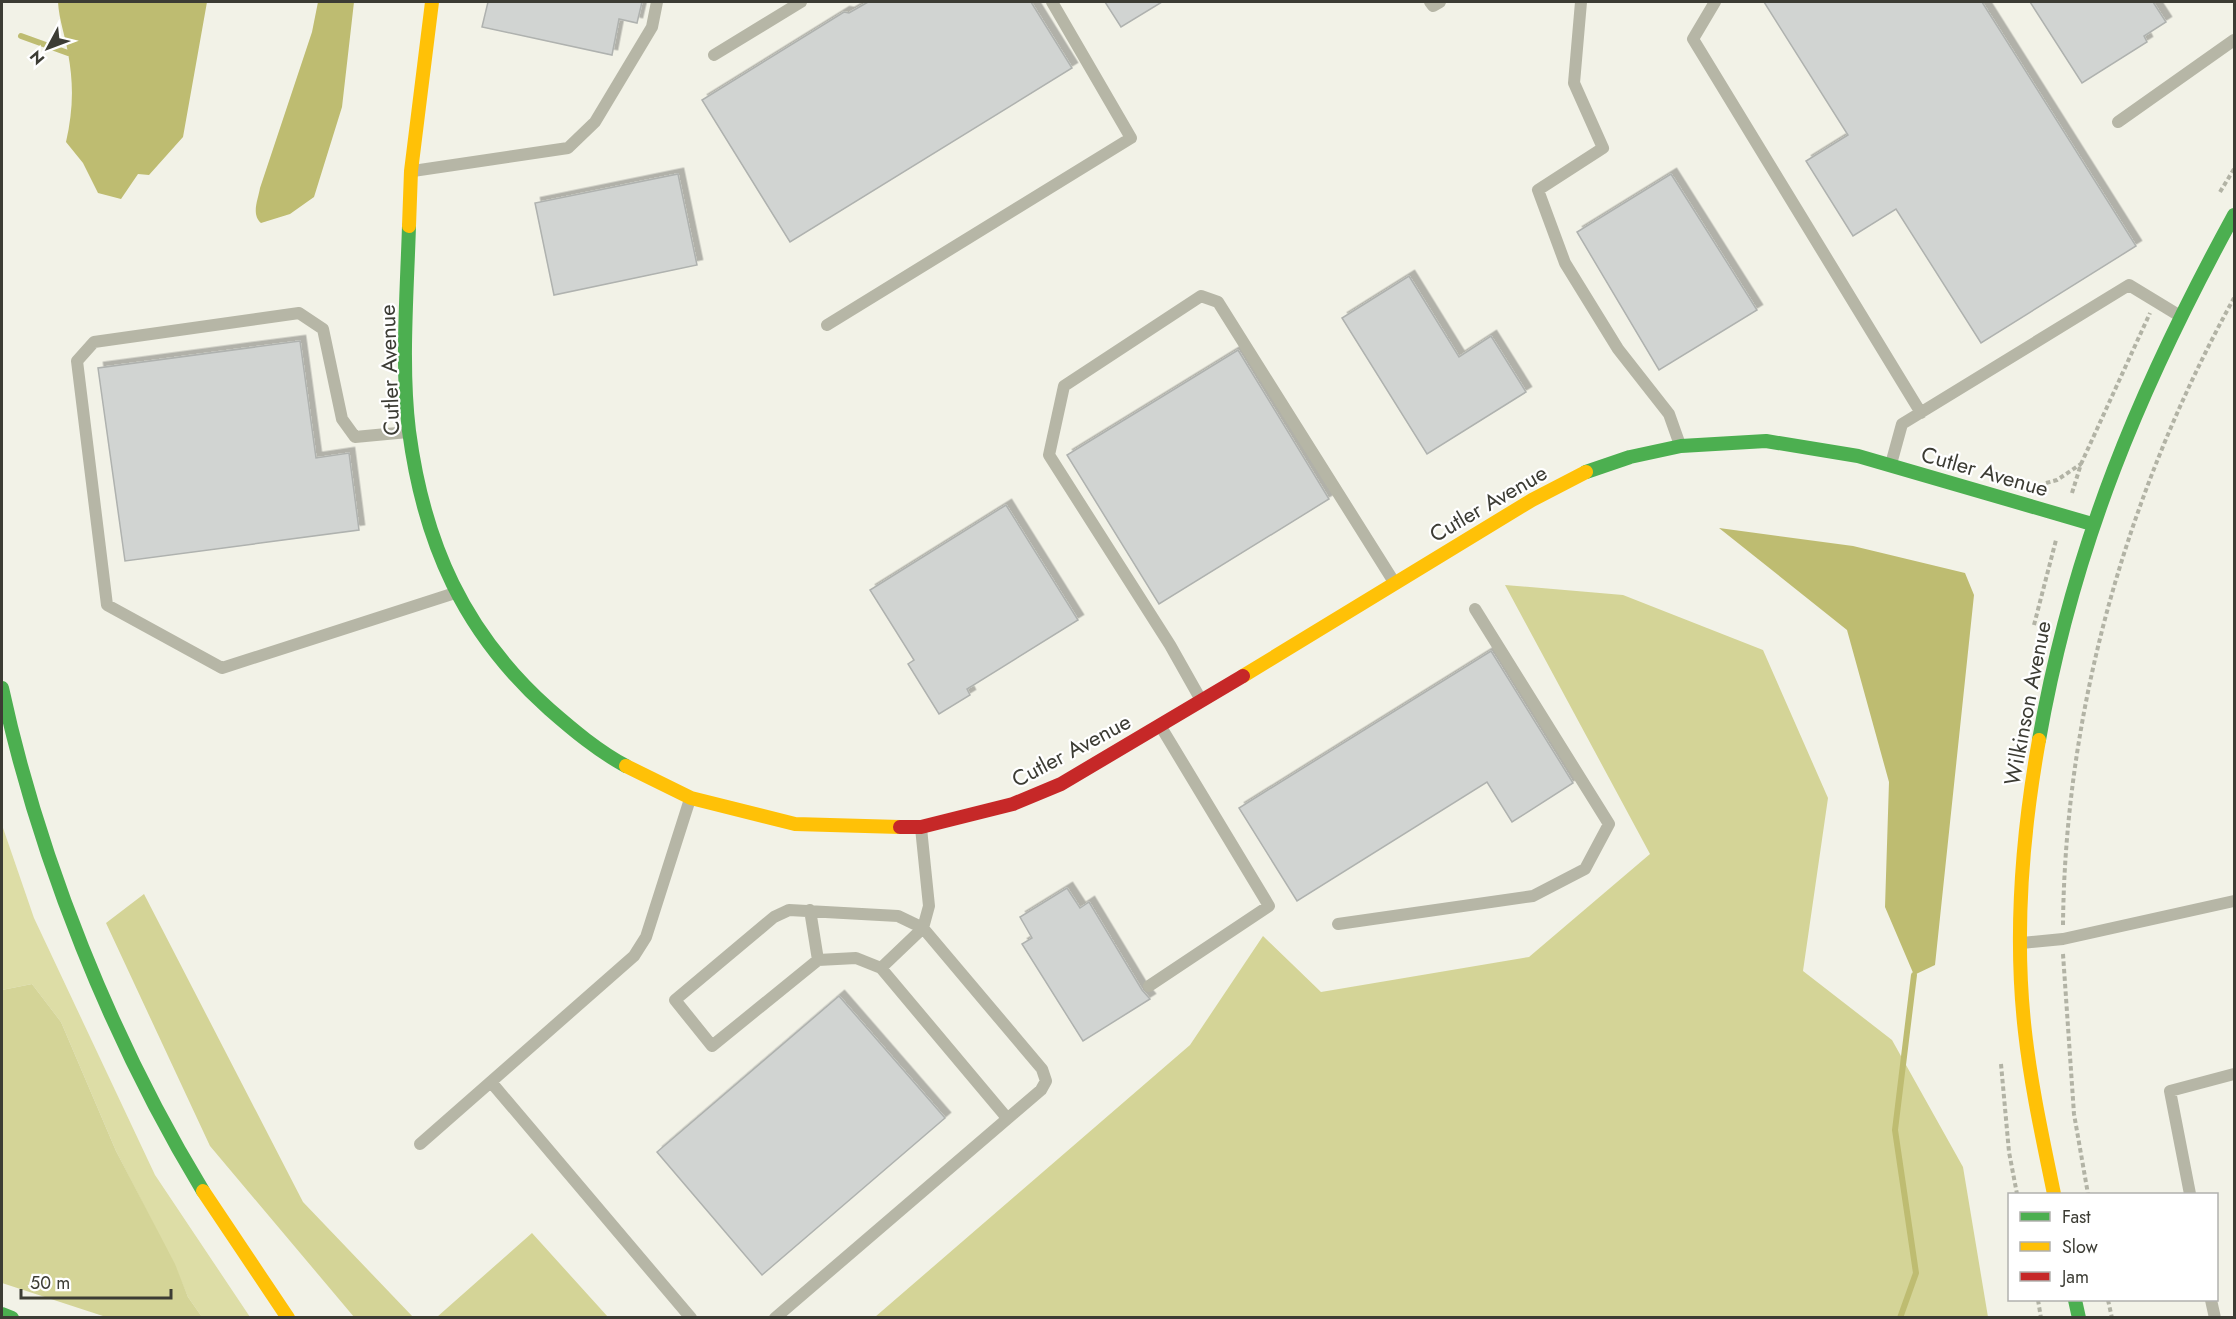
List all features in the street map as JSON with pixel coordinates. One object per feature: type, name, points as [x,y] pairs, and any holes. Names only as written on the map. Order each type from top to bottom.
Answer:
[{"type":"main road","name":"Cutler Avenue","points":[[432,2],[411,171],[406,341],[409,431],[431,534],[456,593],[484,640],[527,689],[574,731],[623,764],[691,798],[795,824],[921,827],[1013,804],[1061,784],[1161,726],[1532,500],[1585,472],[1630,457],[1681,446],[1766,441],[1858,456],[2092,524]]},
{"type":"main road","name":"Wilkinson Avenue","points":[[2054,1193],[2028,1063],[2020,978],[2022,870],[2034,756],[2053,655],[2092,524],[2120,449],[2181,316],[2235,215]]},
{"type":"main road","points":[[2,688],[39,827],[67,906],[108,1006],[155,1108],[209,1204],[288,1317]]},
{"type":"main road","points":[[2075,1301],[2079,1317]]},
{"type":"main road","points":[[2,1314],[12,1317]]},
{"type":"lane","points":[[411,171],[568,148],[595,122],[652,27],[657,2]]},
{"type":"lane","points":[[714,55],[801,2]]},
{"type":"lane","points":[[826,326],[1131,138],[1052,2]]},
{"type":"lane","points":[[1430,2],[1433,6],[1440,2]]},
{"type":"lane","points":[[1581,2],[1574,83],[1603,148],[1538,190],[1565,263],[1618,349],[1669,414],[1681,446]]},
{"type":"lane","points":[[1715,2],[1693,39],[1921,412]]},
{"type":"lane","points":[[2118,122],[2235,40]]},
{"type":"lane","points":[[1891,465],[1902,424],[2129,285],[2181,316]]},
{"type":"lane","points":[[1202,701],[1170,645],[1049,455],[1064,386],[1201,296],[1218,302],[1394,582]]},
{"type":"lane","points":[[409,431],[355,437],[342,419],[323,329],[298,313],[94,342],[76,361],[107,605],[222,668],[456,593]]},
{"type":"lane","points":[[1338,924],[1533,896],[1585,869],[1608,824],[1475,609]]},
{"type":"lane","points":[[1149,986],[1269,906],[1161,726]]},
{"type":"lane","points":[[420,1144],[634,956],[646,937],[691,798]]},
{"type":"lane","points":[[881,968],[923,928],[929,906],[921,827]]},
{"type":"lane","points":[[2021,943],[2063,939],[2235,901]]},
{"type":"lane","points":[[810,910],[818,960]]},
{"type":"lane","points":[[775,1317],[1041,1089],[1046,1081],[1042,1069],[923,928],[898,916],[810,910],[781,912],[675,1000],[712,1046],[818,960],[856,958],[881,968],[1007,1118]]},
{"type":"lane","points":[[2190,1193],[2169,1091],[2235,1074]]},
{"type":"lane","points":[[491,1082],[691,1317]]},
{"type":"lane","points":[[2211,1301],[2215,1317]]},
{"type":"path","points":[[2088,1193],[2074,1113],[2063,939],[2070,819],[2082,727],[2114,586],[2141,499],[2206,351],[2235,298]]},
{"type":"path","points":[[2036,483],[2057,480],[2081,464]]},
{"type":"path","points":[[2038,1301],[2041,1317]]},
{"type":"path","points":[[2108,1301],[2112,1317]]},
{"type":"green space","points":[[1505,585],[1623,595],[1763,650],[1828,798],[1803,971],[1892,1040],[1963,1167],[1988,1317],[875,1317],[1190,1045],[1263,936],[1321,992],[1529,957],[1650,854]]},
{"type":"green space","points":[[2,825],[34,918],[155,1175],[250,1317],[202,1317],[188,1297],[174,1264],[116,1151],[61,1022],[32,984],[2,990]]},
{"type":"green space","points":[[144,894],[303,1202],[413,1317],[354,1317],[210,1146],[106,923]]},
{"type":"green space","points":[[32,984],[61,1022],[116,1151],[175,1264],[188,1297],[202,1317],[106,1317],[2,1283],[2,990]]},
{"type":"green space","points":[[532,1233],[608,1317],[437,1317]]},
{"type":"shaded area","points":[[58,2],[207,2],[183,137],[149,175],[138,174],[121,199],[98,193],[83,163],[66,142],[72,87]]},
{"type":"shaded area","points":[[318,2],[354,2],[342,107],[314,197],[290,214],[261,223],[256,215],[260,188],[312,32]]},
{"type":"shaded area","points":[[1719,528],[1853,546],[1965,573],[1974,595],[1935,965],[1914,975],[1885,907],[1889,782],[1847,630]]},
{"type":"building","points":[[488,2],[642,2],[637,23],[619,19],[612,55],[482,27]]},
{"type":"building","points":[[868,2],[1031,2],[1072,68],[790,242],[702,100],[844,12],[849,13]]},
{"type":"building","points":[[1105,2],[1162,2],[1121,27]]},
{"type":"building","points":[[1764,2],[1982,2],[2136,246],[1981,343],[1896,209],[1853,236],[1806,161],[1848,135]]},
{"type":"building","points":[[2030,2],[2153,2],[2166,22],[2144,36],[2147,42],[2082,83]]},
{"type":"building","points":[[678,174],[697,265],[554,295],[535,203]]},
{"type":"building","points":[[1671,174],[1757,310],[1659,370],[1577,232]]},
{"type":"building","points":[[1409,276],[1459,357],[1491,336],[1526,392],[1427,454],[1342,318]]},
{"type":"building","points":[[300,341],[316,458],[349,453],[359,530],[125,561],[98,368]]},
{"type":"building","points":[[1238,350],[1329,499],[1159,604],[1067,455]]},
{"type":"building","points":[[1006,505],[1078,620],[967,689],[970,695],[939,714],[908,664],[914,660],[870,590]]},
{"type":"building","points":[[1491,651],[1573,783],[1512,822],[1487,782],[1297,901],[1239,808]]},
{"type":"building","points":[[1067,888],[1080,908],[1089,902],[1142,990],[1150,999],[1083,1041],[1022,944],[1032,938],[1020,917]]},
{"type":"building","points":[[839,996],[945,1118],[762,1275],[657,1152]]},
{"type":"waterway","points":[[21,36],[68,53]]},
{"type":"waterway","points":[[1900,1318],[1916,1273],[1895,1130],[1914,975]]},
{"type":"traffic: fast","points":[[2039,740],[2053,669],[2071,600],[2114,469],[2169,342],[2234,215]]},
{"type":"traffic: fast","points":[[409,226],[405,329],[405,381],[409,431],[425,511],[437,549],[471,617],[493,649],[519,680],[577,732],[626,766]]},
{"type":"traffic: fast","points":[[1586,472],[1630,457],[1681,446],[1766,441],[1858,456],[2092,524]]},
{"type":"traffic: fast","points":[[2,688],[36,818],[82,947],[138,1073],[203,1191]]},
{"type":"traffic: fast","points":[[2075,1301],[2079,1318]]},
{"type":"traffic: fast","points":[[2,1314],[12,1318]]},
{"type":"traffic: slow","points":[[409,226],[411,171],[432,2]]},
{"type":"traffic: slow","points":[[1243,676],[1532,500],[1586,472]]},
{"type":"traffic: slow","points":[[2039,740],[2024,849],[2020,959],[2028,1052],[2054,1193]]},
{"type":"traffic: slow","points":[[626,766],[691,798],[795,824],[900,827]]},
{"type":"traffic: slow","points":[[203,1191],[288,1318]]},
{"type":"traffic: jam","points":[[900,827],[921,827],[1013,804],[1061,784],[1243,676]]}]
